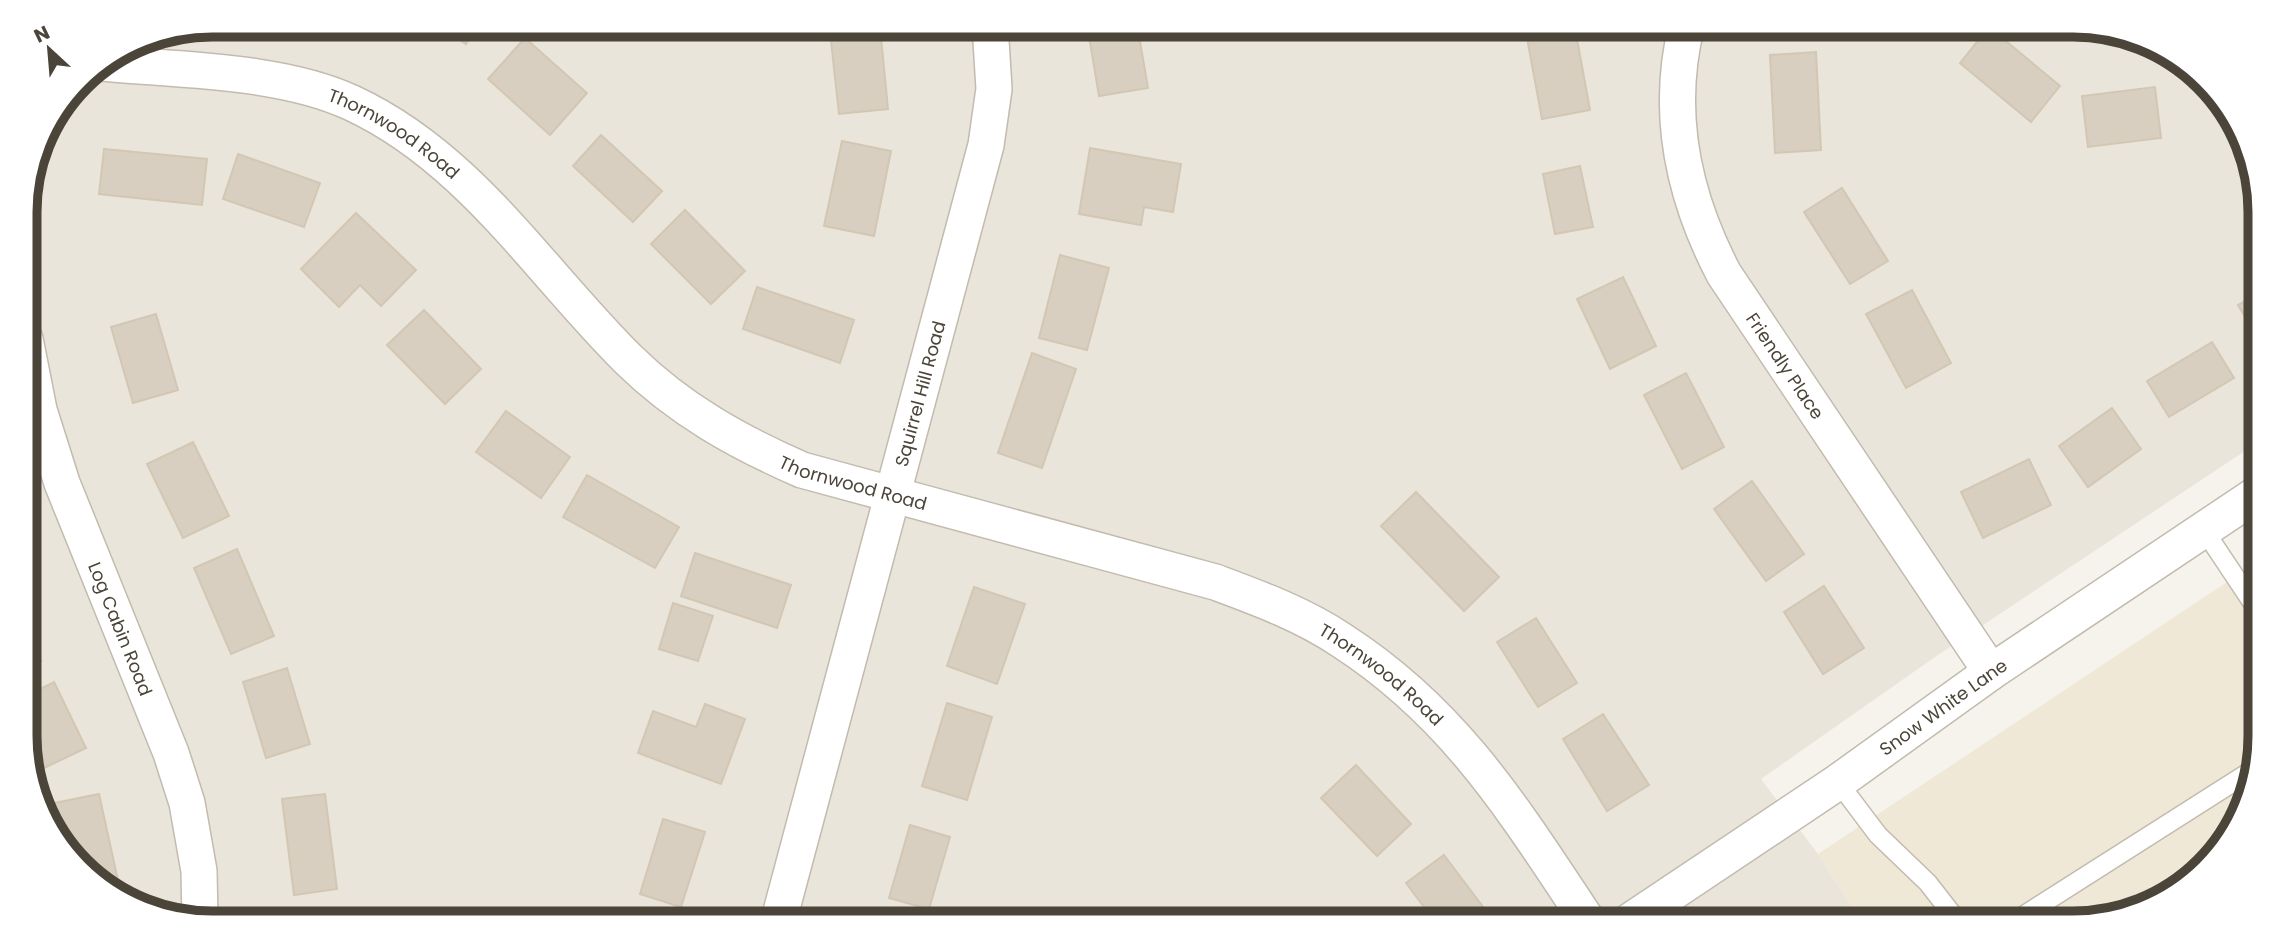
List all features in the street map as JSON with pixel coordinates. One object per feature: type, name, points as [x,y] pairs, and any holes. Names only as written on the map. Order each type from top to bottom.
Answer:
[{"type":"street","name":"Squirrel Hill Road","points":[[781,911],[895,496],[986,145],[994,89],[991,37]]},
{"type":"street","name":"Friendly Place","points":[[1684,37],[1677,76],[1678,129],[1688,189],[1709,246],[1724,274],[1991,672]]},
{"type":"street","name":"Thornwood Road","points":[[117,64],[216,73],[307,86],[351,102],[402,130],[426,146],[470,186],[629,361],[681,406],[739,442],[802,470],[1215,582],[1278,606],[1340,639],[1426,705],[1476,759],[1582,911]]},
{"type":"street","name":"Log Cabin Road","points":[[37,405],[62,483],[172,753],[187,803],[199,871],[201,911]]},
{"type":"street","name":"Snow White Lane","points":[[1644,911],[1838,782],[1991,672],[2248,500]]},
{"type":"lane","points":[[2204,530],[2248,596]]},
{"type":"lane","points":[[2031,911],[2243,776]]},
{"type":"lane","points":[[1838,782],[1878,835],[1928,883],[1950,911]]},
{"type":"shaded area","points":[[200,37],[2085,37],[2130,46],[2171,66],[2205,96],[2225,124],[2235,145],[2247,189],[2248,449],[1935,657],[1761,779],[1818,854],[1855,911],[212,911],[189,910],[155,902],[114,882],[80,852],[55,814],[46,793],[38,759],[37,200],[50,145],[66,114],[80,96],[114,66],[145,50],[178,40]]},
{"type":"shaded area","points":[[2248,568],[2248,736],[2242,782],[2230,814],[2212,843],[2180,875],[2161,888],[2119,905],[2085,911],[1855,911],[1818,854]]},
{"type":"building","points":[[455,37],[470,37],[466,44]]},
{"type":"building","points":[[831,37],[881,37],[888,109],[839,114]]},
{"type":"building","points":[[1089,37],[1139,37],[1148,88],[1099,96]]},
{"type":"building","points":[[1577,37],[1590,110],[1542,119],[1527,38]]},
{"type":"building","points":[[1981,37],[2001,37],[2060,86],[2031,122],[1960,63]]},
{"type":"building","points":[[525,38],[587,93],[550,135],[488,79]]},
{"type":"building","points":[[1816,52],[1821,150],[1775,153],[1770,55]]},
{"type":"building","points":[[2155,87],[2161,138],[2088,147],[2082,96]]},
{"type":"building","points":[[601,135],[662,191],[633,222],[573,166]]},
{"type":"building","points":[[842,141],[891,151],[874,236],[824,226]]},
{"type":"building","points":[[1090,148],[1181,164],[1173,212],[1144,207],[1141,225],[1079,214]]},
{"type":"building","points":[[104,149],[207,159],[202,205],[99,194]]},
{"type":"building","points":[[238,154],[320,183],[304,227],[223,199]]},
{"type":"building","points":[[1580,166],[1593,227],[1555,234],[1543,174]]},
{"type":"building","points":[[1842,188],[1888,261],[1850,284],[1804,212]]},
{"type":"building","points":[[685,210],[745,271],[711,304],[651,244]]},
{"type":"building","points":[[356,213],[416,270],[381,306],[360,285],[339,307],[301,269]]},
{"type":"building","points":[[1060,255],[1109,268],[1087,350],[1039,338]]},
{"type":"building","points":[[1623,277],[1656,346],[1610,369],[1577,299]]},
{"type":"building","points":[[757,287],[854,320],[840,363],[743,329]]},
{"type":"building","points":[[1912,290],[1951,363],[1906,388],[1866,314]]},
{"type":"building","points":[[2248,299],[2248,322],[2238,305]]},
{"type":"building","points":[[424,310],[481,369],[445,404],[387,345]]},
{"type":"building","points":[[156,314],[178,390],[133,403],[111,327]]},
{"type":"building","points":[[2212,342],[2234,378],[2169,417],[2147,381]]},
{"type":"building","points":[[1032,353],[1076,369],[1042,468],[998,453]]},
{"type":"building","points":[[1686,373],[1724,447],[1682,469],[1644,395]]},
{"type":"building","points":[[2112,408],[2141,449],[2088,487],[2059,446]]},
{"type":"building","points":[[506,411],[570,457],[541,498],[476,452]]},
{"type":"building","points":[[193,442],[229,516],[183,538],[147,464]]},
{"type":"building","points":[[2029,459],[2051,505],[1983,538],[1961,492]]},
{"type":"building","points":[[587,475],[679,527],[655,568],[563,517]]},
{"type":"building","points":[[1752,481],[1804,554],[1766,581],[1714,509]]},
{"type":"building","points":[[1416,492],[1499,577],[1464,611],[1381,526]]},
{"type":"building","points":[[237,549],[274,636],[231,654],[194,568]]},
{"type":"building","points":[[695,553],[791,585],[777,628],[681,596]]},
{"type":"building","points":[[1824,586],[1864,648],[1823,674],[1784,612]]},
{"type":"building","points":[[974,587],[1025,604],[997,684],[947,666]]},
{"type":"building","points":[[673,603],[713,616],[698,661],[659,649]]},
{"type":"building","points":[[1536,618],[1577,683],[1538,707],[1497,642]]},
{"type":"building","points":[[287,668],[310,744],[266,758],[243,682]]},
{"type":"building","points":[[54,682],[86,748],[42,769],[38,759],[37,690]]},
{"type":"building","points":[[947,703],[992,717],[967,800],[922,786]]},
{"type":"building","points":[[705,704],[745,719],[721,784],[638,753],[653,711],[696,727]]},
{"type":"building","points":[[1603,714],[1649,785],[1607,811],[1563,739]]},
{"type":"building","points":[[1356,765],[1411,824],[1377,856],[1321,798]]},
{"type":"building","points":[[99,794],[119,885],[80,852],[57,819],[54,803]]},
{"type":"building","points":[[325,794],[337,889],[294,895],[282,799]]},
{"type":"building","points":[[663,819],[705,832],[681,907],[640,894]]},
{"type":"building","points":[[910,825],[950,837],[929,909],[889,898]]},
{"type":"building","points":[[1444,855],[1486,911],[1427,911],[1406,883]]}]
